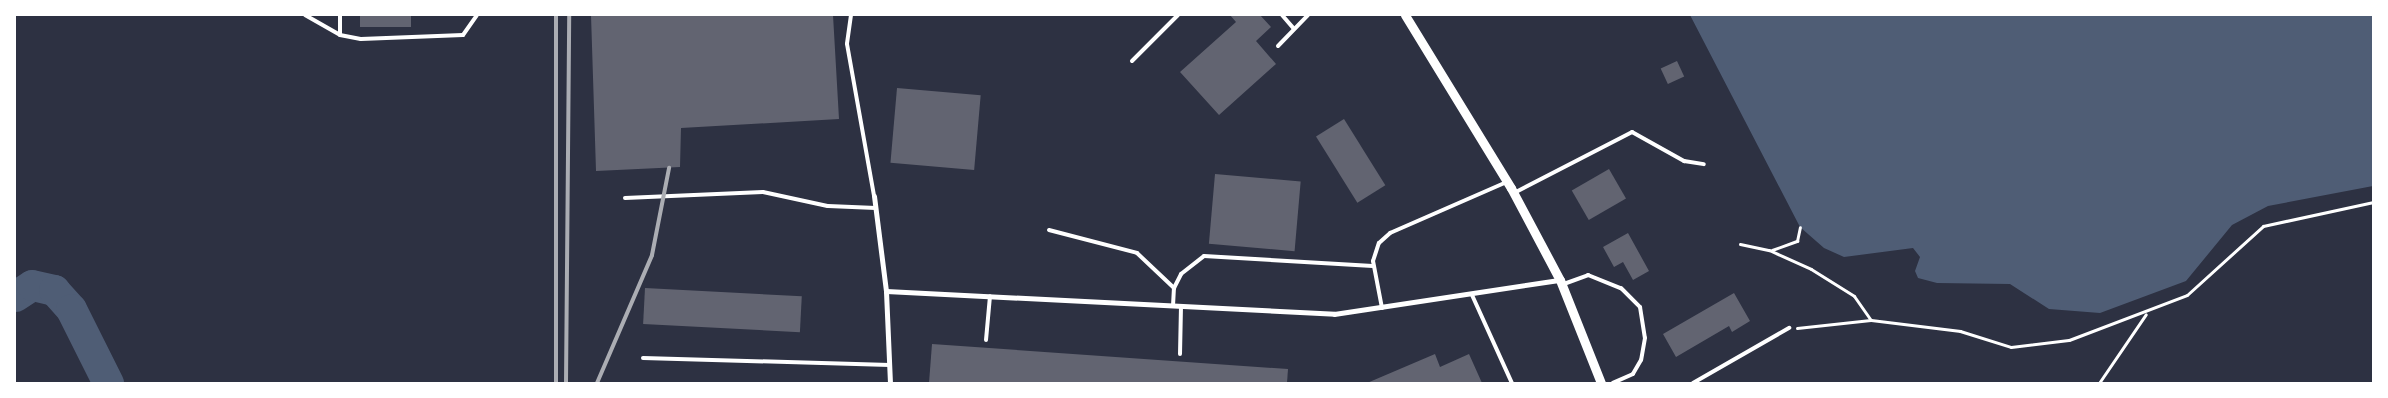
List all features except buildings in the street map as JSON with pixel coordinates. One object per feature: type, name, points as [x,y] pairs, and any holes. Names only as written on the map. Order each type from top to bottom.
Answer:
[{"type":"street","points":[[1405,15],[1514,193],[1561,282],[1601,383]]},
{"type":"street","points":[[874,196],[886,291],[890,383]]},
{"type":"street","points":[[886,291],[1334,314],[1561,282]]},
{"type":"lane","points":[[305,15],[340,35],[463,36],[477,15]]},
{"type":"lane","points":[[340,15],[340,35]]},
{"type":"lane","points":[[851,15],[847,44],[874,196]]},
{"type":"lane","points":[[1132,61],[1178,15]]},
{"type":"lane","points":[[1282,15],[1294,29]]},
{"type":"lane","points":[[1278,46],[1308,15]]},
{"type":"lane","points":[[1514,193],[1632,132],[1684,161],[1704,164]]},
{"type":"lane","points":[[1382,308],[1373,266],[1374,251],[1390,234],[1507,182]]},
{"type":"lane","points":[[625,198],[763,192],[828,206],[876,208]]},
{"type":"lane","points":[[1049,230],[1137,253],[1174,288]]},
{"type":"lane","points":[[1173,306],[1174,288],[1190,263],[1211,256],[1373,266]]},
{"type":"lane","points":[[1561,282],[1588,275],[1621,288],[1640,307],[1645,338],[1641,360],[1633,374],[1613,383]]},
{"type":"lane","points":[[1472,295],[1512,383]]},
{"type":"lane","points":[[986,340],[990,296]]},
{"type":"lane","points":[[1180,354],[1181,307]]},
{"type":"lane","points":[[1694,383],[1789,328]]},
{"type":"lane","points":[[643,358],[890,365]]},
{"type":"path","points":[[1789,328],[1872,320],[1960,331],[2011,347],[2069,340],[2147,314],[2186,295],[2214,274],[2250,233],[2263,226],[2373,202]]},
{"type":"path","points":[[1769,250],[1797,241],[1800,227]]},
{"type":"path","points":[[1740,244],[1769,250],[1854,296],[1872,320]]},
{"type":"path","points":[[2099,383],[2147,314]]},
{"type":"water","points":[[1690,15],[2373,15],[2373,186],[2268,206],[2232,225],[2186,281],[2100,313],[2049,309],[2010,284],[1937,283],[1918,278],[1915,271],[1920,257],[1913,248],[1844,257],[1824,248],[1800,227]]},
{"type":"waterway","points":[[15,296],[32,285],[54,290],[71,309],[108,383]]},
{"type":"railway","points":[[556,15],[556,383]]},
{"type":"railway","points":[[566,383],[569,15]]},
{"type":"railway","points":[[597,383],[652,255],[669,168]]}]
